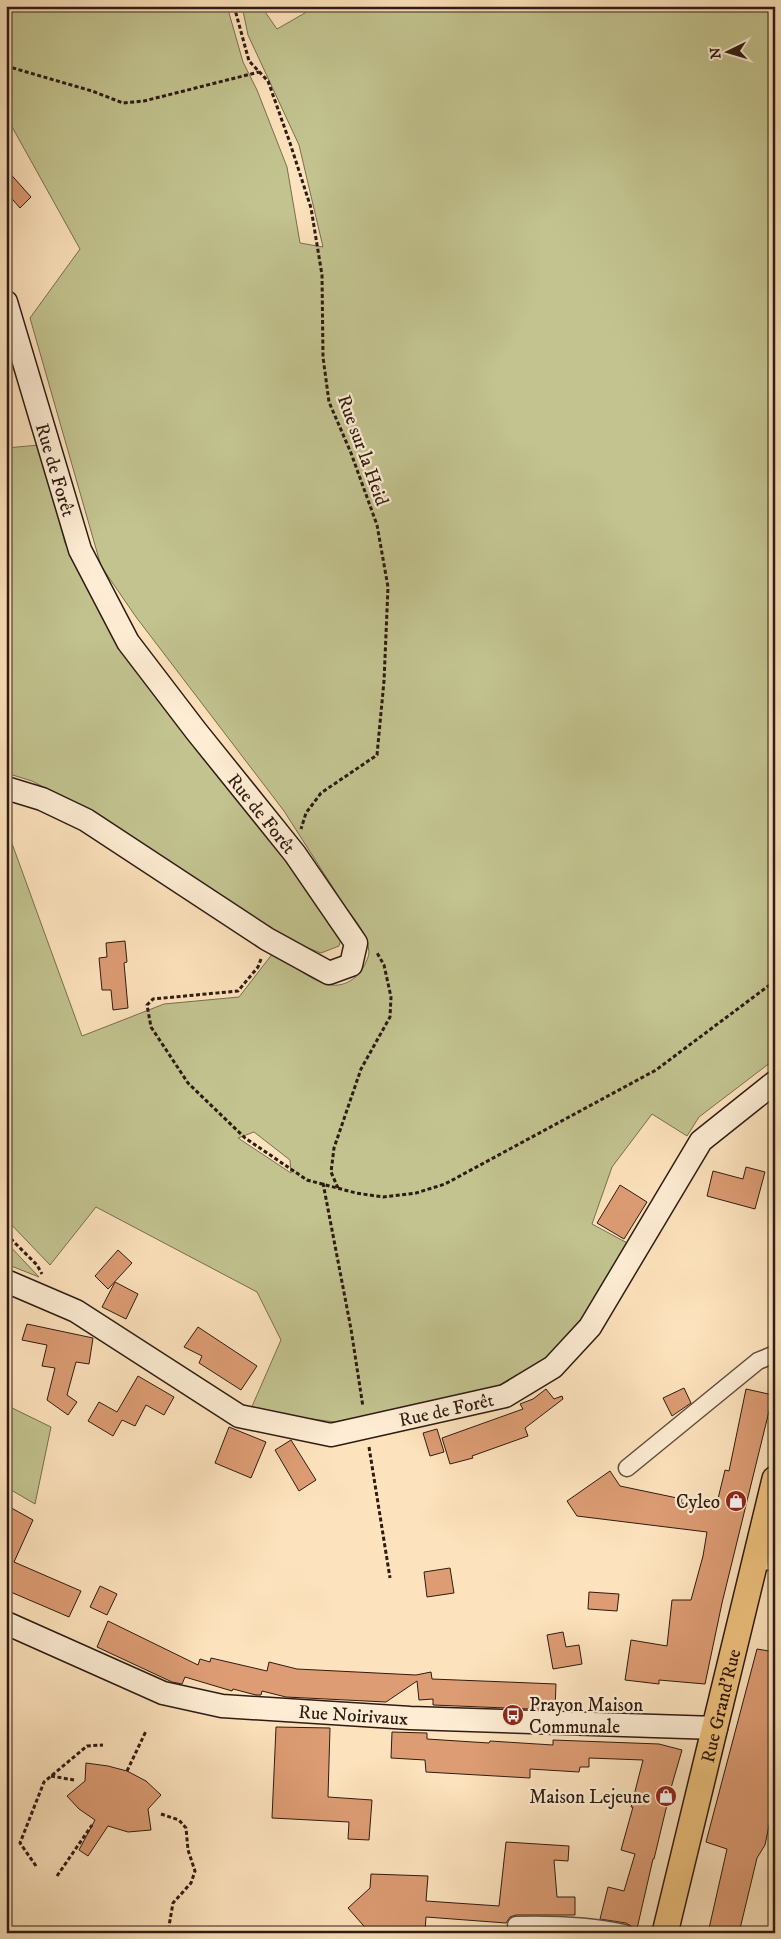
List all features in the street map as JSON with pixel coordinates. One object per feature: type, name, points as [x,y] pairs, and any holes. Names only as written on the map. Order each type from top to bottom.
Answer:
[{"type":"main road","name":"Rue Grand'Rue","points":[[665,1933],[716,1728],[765,1562],[775,1479]]},
{"type":"street","name":"Rue de Forêt","points":[[6,302],[80,550],[128,642],[196,731],[295,854],[356,943],[351,965],[329,973],[267,939],[86,820],[42,799],[6,788]]},
{"type":"street","name":"Rue de Forêt","points":[[6,1281],[76,1311],[239,1416],[331,1434],[505,1396],[553,1367],[590,1327],[701,1141],[775,1082]]},
{"type":"street","points":[[626,1468],[758,1361],[775,1354]]},
{"type":"street","name":"Rue Noirivaux","points":[[6,1623],[163,1692],[222,1706],[410,1718],[716,1728]]},
{"type":"street","points":[[516,1925],[597,1927],[624,1933]]},
{"type":"path","name":"Rue sur la Heid","points":[[234,6],[249,61],[268,82],[311,208],[322,275],[323,357],[329,402],[351,454],[376,525],[388,586],[384,681],[377,755],[321,794],[306,813],[295,854]]},
{"type":"path","points":[[6,66],[92,91],[123,103],[144,100],[260,72]]},
{"type":"path","points":[[267,939],[258,967],[238,991],[153,999],[147,1005],[151,1027],[188,1083],[245,1138],[307,1180],[356,1193],[383,1197],[416,1193],[445,1184],[656,1070],[775,981]]},
{"type":"path","points":[[338,1188],[332,1172],[334,1148],[361,1069],[390,1017],[391,997],[384,965],[375,949]]},
{"type":"path","points":[[323,1183],[351,1329],[390,1578]]},
{"type":"path","points":[[6,1234],[37,1266],[61,1304]]},
{"type":"path","points":[[127,1771],[146,1731]]},
{"type":"path","points":[[36,1866],[20,1843],[44,1782],[87,1746],[103,1745]]},
{"type":"path","points":[[51,1776],[74,1780]]},
{"type":"path","points":[[161,1814],[179,1820],[186,1828],[188,1850],[195,1871],[191,1883],[173,1904],[169,1926]]},
{"type":"path","points":[[57,1876],[92,1825]]},
{"type":"green space","points":[[6,6],[227,6],[243,62],[257,90],[287,167],[300,243],[323,247],[299,145],[248,35],[242,6],[261,6],[277,29],[317,6],[775,6],[775,1059],[699,1117],[687,1136],[652,1114],[612,1167],[592,1224],[631,1245],[583,1317],[546,1358],[496,1387],[395,1412],[335,1422],[250,1411],[281,1340],[257,1292],[96,1207],[50,1265],[6,1219],[6,827],[82,1036],[164,1004],[239,997],[273,953],[312,978],[326,984],[339,985],[350,981],[359,973],[369,952],[361,928],[346,908],[284,811],[136,617],[101,566],[30,318],[80,249],[6,116]],"holes":[[[254,1132],[290,1160],[291,1173],[238,1138]]]},
{"type":"green space","points":[[39,445],[65,543],[117,636],[343,930],[339,946],[321,953],[287,940],[100,817],[32,781],[6,773],[6,448]]},
{"type":"green space","points":[[6,1242],[39,1277],[6,1264]]},
{"type":"green space","points":[[6,1405],[51,1427],[35,1504],[6,1487]]},
{"type":"building","points":[[6,169],[31,197],[20,208],[6,192]]},
{"type":"building","points":[[125,941],[127,962],[124,963],[128,1008],[113,1010],[111,990],[102,990],[99,958],[107,957],[106,943]]},
{"type":"building","points":[[746,1167],[765,1172],[755,1209],[707,1196],[713,1171],[743,1179]]},
{"type":"building","points":[[620,1185],[647,1202],[624,1239],[597,1223]]},
{"type":"building","points":[[118,1250],[132,1263],[108,1289],[95,1276]]},
{"type":"building","points":[[115,1282],[138,1294],[126,1319],[102,1307]]},
{"type":"building","points":[[27,1324],[93,1338],[89,1364],[76,1362],[67,1395],[77,1402],[68,1415],[47,1400],[55,1368],[42,1366],[47,1345],[22,1340]]},
{"type":"building","points":[[198,1327],[257,1366],[241,1390],[199,1363],[202,1356],[184,1347]]},
{"type":"building","points":[[138,1376],[174,1397],[164,1415],[146,1405],[135,1426],[122,1420],[113,1436],[88,1421],[99,1402],[117,1412]]},
{"type":"building","points":[[684,1388],[691,1403],[672,1416],[663,1398]]},
{"type":"building","points":[[546,1389],[554,1399],[562,1396],[563,1399],[525,1428],[528,1436],[472,1456],[473,1458],[450,1464],[442,1438],[523,1409],[520,1404],[533,1399]]},
{"type":"building","points":[[746,1389],[773,1395],[722,1603],[705,1684],[659,1680],[659,1684],[625,1680],[631,1640],[667,1646],[672,1600],[691,1600],[703,1556],[707,1532],[577,1516],[567,1501],[610,1471],[620,1486],[682,1499],[681,1503],[716,1507],[725,1470],[729,1471]]},
{"type":"building","points":[[229,1427],[266,1442],[251,1478],[215,1463]]},
{"type":"building","points":[[437,1429],[444,1452],[430,1456],[423,1433]]},
{"type":"building","points":[[291,1440],[316,1480],[299,1491],[275,1450]]},
{"type":"building","points":[[6,1505],[33,1520],[14,1562],[81,1591],[69,1617],[6,1590]]},
{"type":"building","points":[[450,1568],[454,1593],[427,1597],[424,1572]]},
{"type":"building","points":[[100,1586],[117,1594],[107,1615],[90,1607]]},
{"type":"building","points":[[589,1592],[619,1594],[617,1611],[588,1609]]},
{"type":"building","points":[[108,1621],[198,1665],[200,1659],[210,1662],[211,1658],[267,1671],[269,1662],[297,1669],[416,1675],[431,1672],[432,1679],[556,1684],[555,1710],[433,1705],[433,1699],[419,1700],[417,1681],[386,1702],[286,1697],[262,1691],[261,1695],[256,1695],[233,1689],[232,1691],[185,1677],[182,1684],[172,1682],[97,1647]]},
{"type":"building","points":[[563,1632],[566,1647],[579,1645],[582,1664],[553,1669],[547,1635]]},
{"type":"building","points":[[757,1649],[775,1652],[775,1811],[772,1811],[765,1845],[757,1858],[739,1933],[708,1933],[727,1849],[706,1842]]},
{"type":"building","points":[[276,1727],[330,1728],[328,1797],[372,1800],[369,1840],[348,1839],[349,1822],[272,1818]]},
{"type":"building","points":[[392,1732],[427,1733],[427,1739],[489,1743],[490,1741],[553,1745],[553,1740],[659,1744],[682,1750],[653,1859],[636,1933],[626,1923],[600,1919],[608,1887],[624,1891],[635,1854],[621,1850],[643,1760],[589,1758],[589,1767],[580,1767],[579,1772],[530,1769],[530,1778],[426,1772],[425,1760],[391,1758]]},
{"type":"building","points":[[86,1763],[127,1771],[146,1781],[161,1795],[148,1809],[151,1830],[128,1832],[108,1826],[88,1856],[79,1850],[95,1820],[79,1809],[67,1796],[85,1781]]},
{"type":"building","points":[[506,1842],[569,1846],[568,1861],[554,1860],[557,1897],[575,1897],[575,1915],[516,1915],[510,1917],[506,1923],[426,1917],[425,1932],[395,1931],[393,1933],[370,1933],[348,1908],[370,1888],[371,1874],[428,1876],[426,1901],[499,1906]]},
{"type":"place","name":"Cyleo","points":[[736,1501]]},
{"type":"place","name":"Prayon Maison Communale","points":[[513,1715]]},
{"type":"place","name":"Maison Lejeune","points":[[666,1796]]}]
